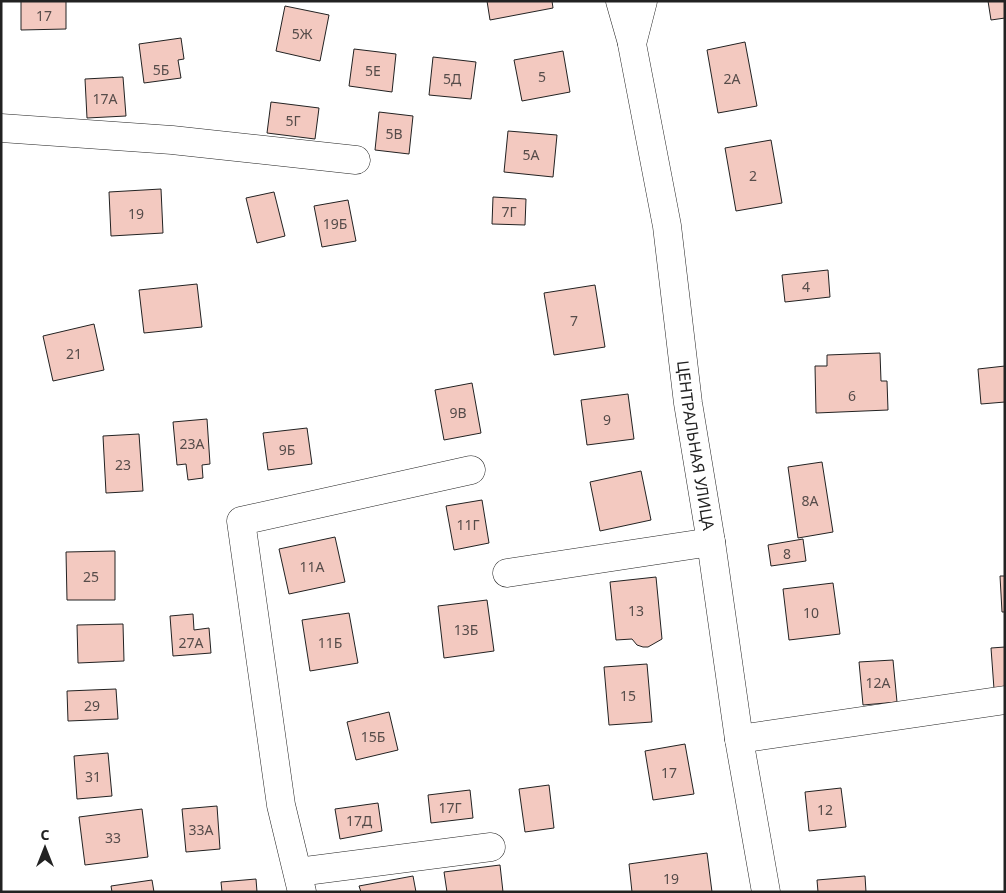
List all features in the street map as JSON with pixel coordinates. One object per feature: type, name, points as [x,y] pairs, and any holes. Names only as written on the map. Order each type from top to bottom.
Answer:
[{"type":"street","points":[[620,1],[632,44]]},
{"type":"street","name":"ЦЕНТРАЛЬНАЯ УЛИЦА","points":[[643,1],[632,44],[667,226],[688,403],[740,739],[766,892]]},
{"type":"street","points":[[1,128],[172,140],[356,160]]},
{"type":"street","points":[[470,470],[241,521],[281,805],[300,882],[491,847]]},
{"type":"street","points":[[507,573],[711,542]]},
{"type":"street","points":[[740,739],[1005,700]]},
{"type":"building","points":[[21,1],[66,1],[66,29],[21,30]]},
{"type":"building","points":[[487,1],[552,1],[553,8],[490,20]]},
{"type":"building","points":[[988,1],[1005,1],[1005,18],[991,20]]},
{"type":"building","points":[[285,6],[329,15],[320,61],[276,51]]},
{"type":"building","points":[[181,38],[184,59],[178,60],[181,78],[144,83],[139,44]]},
{"type":"building","points":[[745,42],[757,106],[718,113],[707,50]]},
{"type":"building","points":[[354,49],[396,54],[392,92],[349,86]]},
{"type":"building","points":[[563,51],[570,92],[522,101],[514,60]]},
{"type":"building","points":[[433,57],[476,62],[471,99],[429,95]]},
{"type":"building","points":[[123,77],[126,116],[87,118],[85,79]]},
{"type":"building","points":[[271,102],[319,108],[315,139],[267,133]]},
{"type":"building","points":[[379,112],[413,116],[409,154],[375,150]]},
{"type":"building","points":[[508,131],[557,135],[553,177],[504,172]]},
{"type":"building","points":[[771,140],[782,203],[736,211],[725,148]]},
{"type":"building","points":[[161,189],[163,233],[111,236],[109,192]]},
{"type":"building","points":[[274,192],[285,236],[257,243],[246,198]]},
{"type":"building","points":[[493,197],[526,199],[525,225],[492,224]]},
{"type":"building","points":[[348,200],[356,241],[322,247],[314,206]]},
{"type":"building","points":[[828,270],[830,297],[785,302],[782,275]]},
{"type":"building","points":[[197,284],[202,327],[144,333],[139,290]]},
{"type":"building","points":[[595,285],[605,347],[554,355],[544,293]]},
{"type":"building","points":[[94,324],[104,370],[53,381],[43,336]]},
{"type":"building","points":[[880,353],[881,381],[887,381],[888,410],[816,413],[815,366],[827,366],[827,355]]},
{"type":"building","points":[[1005,366],[1005,402],[981,404],[978,369]]},
{"type":"building","points":[[472,383],[481,433],[444,440],[435,390]]},
{"type":"building","points":[[628,394],[634,439],[587,445],[581,400]]},
{"type":"building","points":[[207,419],[210,464],[202,465],[203,478],[188,480],[186,464],[177,465],[173,422]]},
{"type":"building","points":[[307,428],[312,464],[268,470],[263,433]]},
{"type":"building","points":[[139,434],[143,491],[106,493],[103,436]]},
{"type":"building","points":[[822,462],[833,532],[798,538],[788,467]]},
{"type":"building","points":[[641,471],[651,520],[600,531],[590,482]]},
{"type":"building","points":[[482,500],[489,543],[454,550],[446,506]]},
{"type":"building","points":[[335,537],[345,582],[289,594],[279,549]]},
{"type":"building","points":[[803,539],[806,561],[771,566],[768,545]]},
{"type":"building","points":[[115,551],[115,600],[67,600],[66,552]]},
{"type":"building","points":[[1000,576],[1005,576],[1005,612],[1002,612]]},
{"type":"building","points":[[656,577],[662,639],[648,647],[637,645],[632,639],[616,640],[610,582]]},
{"type":"building","points":[[833,583],[840,634],[789,640],[783,589]]},
{"type":"building","points":[[487,600],[494,651],[444,658],[438,606]]},
{"type":"building","points":[[349,613],[358,663],[310,671],[302,620]]},
{"type":"building","points":[[193,614],[194,630],[209,628],[211,653],[173,656],[170,616]]},
{"type":"building","points":[[123,624],[124,661],[78,663],[77,625]]},
{"type":"building","points":[[1005,647],[1005,688],[994,689],[991,648]]},
{"type":"building","points":[[893,660],[897,702],[863,705],[859,662]]},
{"type":"building","points":[[647,664],[652,722],[609,725],[604,667]]},
{"type":"building","points":[[116,689],[118,719],[68,721],[67,691]]},
{"type":"building","points":[[389,712],[398,750],[356,760],[347,722]]},
{"type":"building","points":[[685,744],[694,794],[653,800],[645,751]]},
{"type":"building","points":[[108,753],[112,796],[77,799],[74,756]]},
{"type":"building","points":[[549,785],[554,828],[525,832],[519,789]]},
{"type":"building","points":[[841,788],[846,827],[809,831],[805,792]]},
{"type":"building","points":[[470,790],[473,818],[431,823],[428,795]]},
{"type":"building","points":[[378,803],[382,831],[340,839],[335,809]]},
{"type":"building","points":[[217,806],[220,849],[186,852],[182,809]]},
{"type":"building","points":[[142,809],[148,857],[85,865],[79,817]]},
{"type":"building","points":[[707,853],[712,892],[632,892],[629,864]]},
{"type":"building","points":[[500,865],[503,892],[447,892],[444,872]]},
{"type":"building","points":[[413,876],[416,892],[361,892],[359,886]]},
{"type":"building","points":[[865,876],[866,892],[818,892],[817,880]]},
{"type":"building","points":[[256,879],[257,892],[222,892],[221,882]]},
{"type":"building","points":[[152,880],[154,892],[112,892],[111,886]]}]
